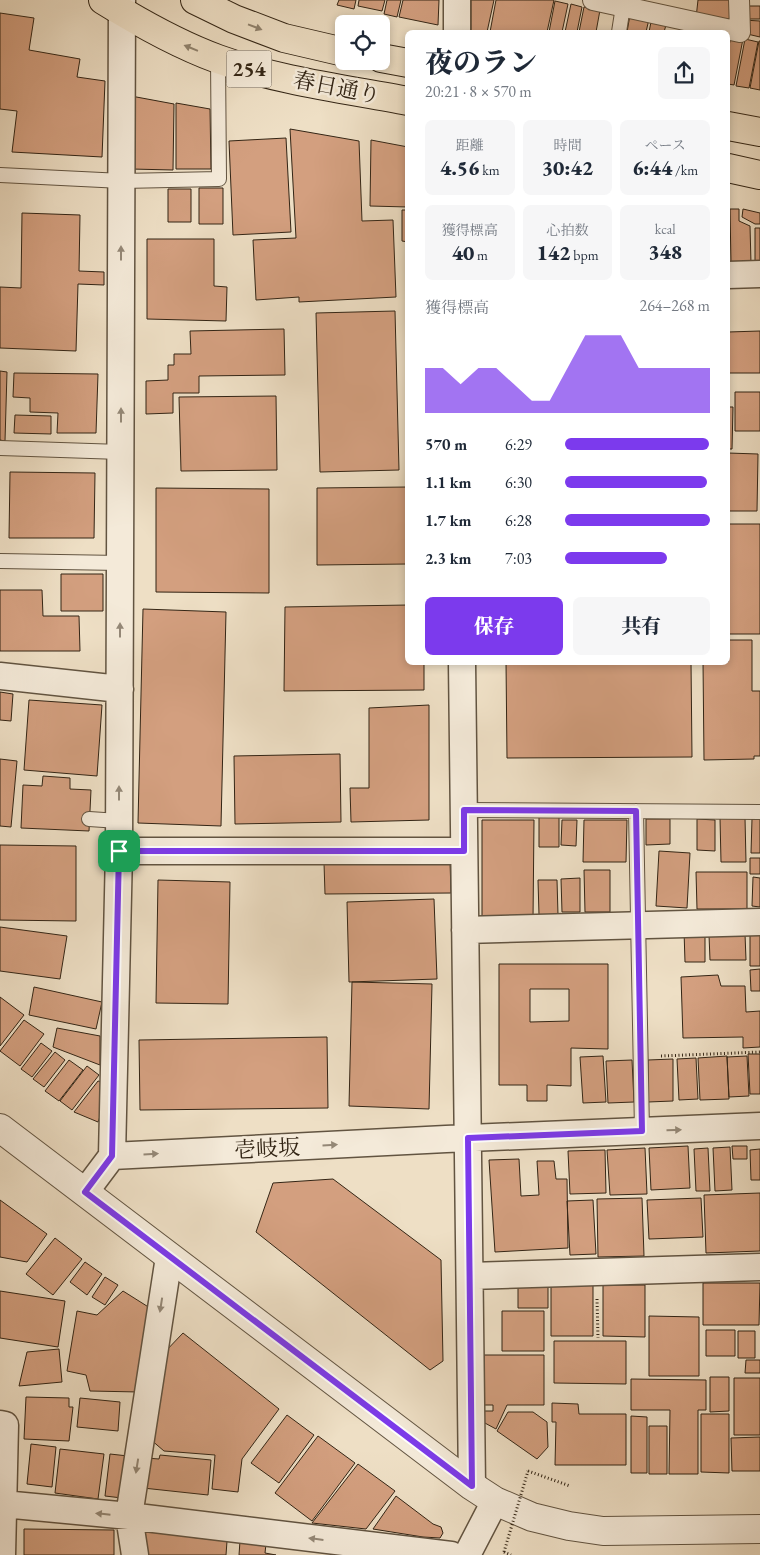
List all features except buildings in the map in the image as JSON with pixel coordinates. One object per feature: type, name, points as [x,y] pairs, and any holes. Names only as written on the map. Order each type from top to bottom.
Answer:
[{"type":"highway","name":"春日通り","points":[[195,0],[234,19],[284,38],[335,50]]},
{"type":"highway","name":"春日通り","points":[[116,4],[173,40],[218,59],[279,76],[405,100]]},
{"type":"highway","name":"春日通り","points":[[390,60],[405,62]]},
{"type":"highway","points":[[730,126],[760,132]]},
{"type":"highway","points":[[730,168],[760,175]]},
{"type":"street","points":[[457,0],[457,30]]},
{"type":"street","points":[[593,0],[623,4],[740,32],[740,0]]},
{"type":"street","points":[[85,1192],[112,1156],[119,851],[122,181],[116,4]]},
{"type":"street","points":[[730,275],[760,274]]},
{"type":"street","points":[[462,665],[472,1486]]},
{"type":"street","points":[[0,676],[120,689]]},
{"type":"street","points":[[119,851],[464,851]]},
{"type":"street","points":[[465,930],[760,922]]},
{"type":"street","name":"壱岐坂","points":[[112,1156],[468,1138],[760,1126]]},
{"type":"street","points":[[0,1128],[472,1486],[495,1501],[532,1517],[569,1526],[603,1531],[760,1528]]},
{"type":"street","points":[[135,1555],[129,1516],[169,1257]]},
{"type":"street","points":[[470,1276],[760,1267]]},
{"type":"street","points":[[0,1424],[5,1425],[1,1504],[2,1555]]},
{"type":"street","points":[[467,1555],[495,1501]]},
{"type":"street","points":[[1,1504],[129,1516],[451,1555]]},
{"type":"lane","points":[[619,30],[623,4]]},
{"type":"lane","points":[[0,175],[122,181],[219,179],[218,59]]},
{"type":"lane","points":[[0,448],[121,452]]},
{"type":"lane","points":[[0,561],[120,563]]},
{"type":"lane","points":[[464,810],[760,812]]},
{"type":"lane","points":[[636,811],[642,1131]]},
{"type":"lane","points":[[89,819],[119,821]]},
{"type":"path","points":[[641,1057],[760,1052]]},
{"type":"path","points":[[597,1272],[598,1338]]},
{"type":"path","points":[[511,1555],[504,1552],[528,1471],[570,1486]]},
{"type":"route","points":[[464,810],[636,811],[642,1131],[468,1138],[472,1486],[85,1192],[112,1156],[119,851],[464,851],[464,810]]}]
